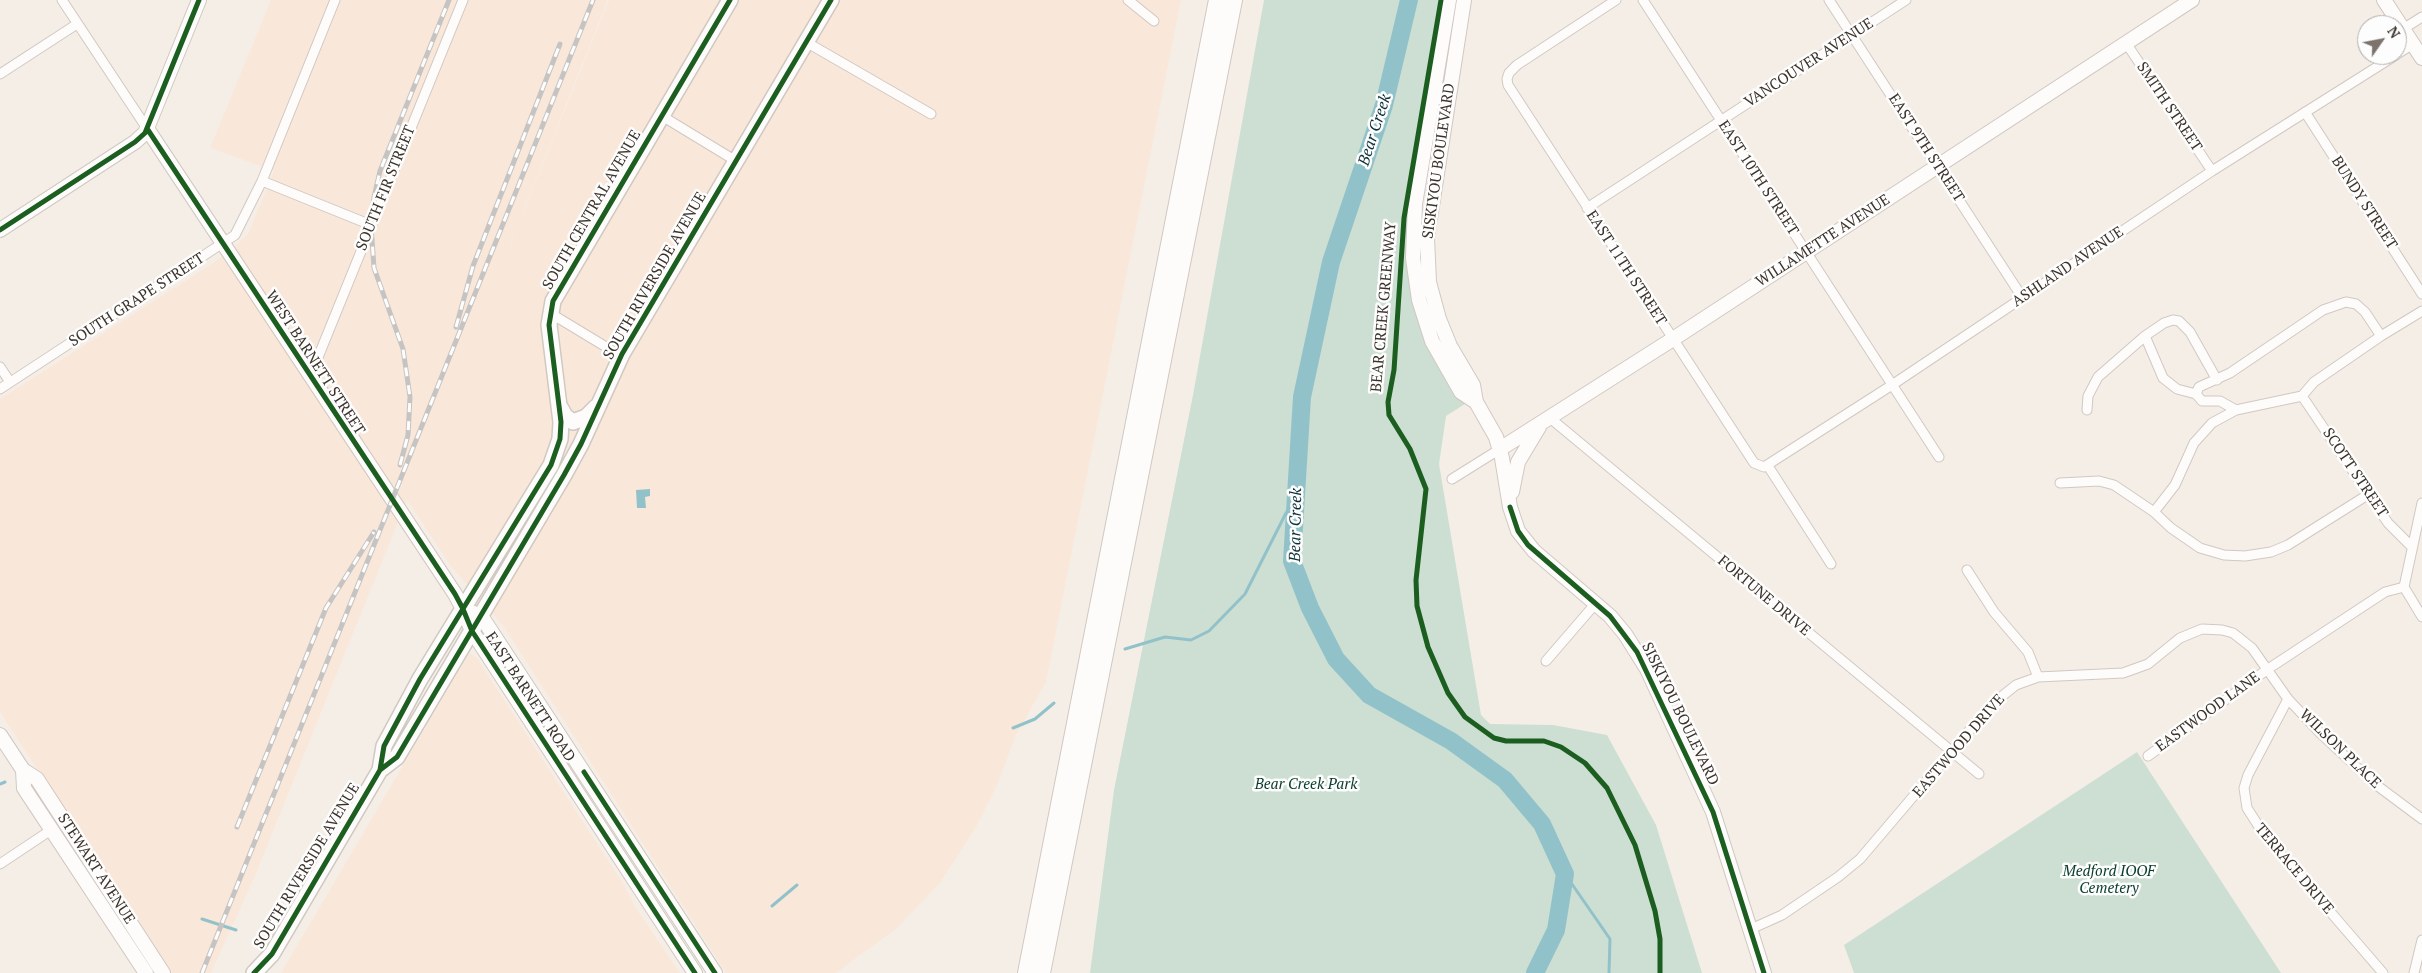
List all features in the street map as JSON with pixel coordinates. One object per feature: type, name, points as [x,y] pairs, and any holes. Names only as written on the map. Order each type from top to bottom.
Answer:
[{"type":"highway","points":[[1027,973],[1218,0]]},
{"type":"highway","points":[[1041,973],[1233,0]]},
{"type":"main road","name":"SOUTH CENTRAL AVENUE","points":[[556,452],[560,439],[560,407],[549,325],[550,313],[560,286],[730,0]]},
{"type":"main road","name":"SOUTH RIVERSIDE AVENUE","points":[[380,770],[397,757],[412,734],[564,475],[621,356],[831,0]]},
{"type":"main road","points":[[560,407],[565,416],[573,422],[586,418],[600,403]]},
{"type":"main road","name":"SOUTH RIVERSIDE AVENUE","points":[[254,973],[272,954],[380,770],[384,746],[420,679],[546,473],[556,452]]},
{"type":"main road","points":[[412,734],[406,730],[405,725],[416,707],[420,679]]},
{"type":"main road","name":"SOUTH RIVERSIDE AVENUE","points":[[268,973],[272,954]]},
{"type":"street","name":"WEST BARNETT STREET","points":[[62,0],[463,608]]},
{"type":"street","points":[[0,230],[135,142],[148,130],[199,0]]},
{"type":"street","name":"SOUTH GRAPE STREET","points":[[0,389],[235,235],[242,225],[262,181],[335,0]]},
{"type":"street","name":"SOUTH FIR STREET","points":[[310,377],[463,0]]},
{"type":"street","points":[[1128,0],[1154,21]]},
{"type":"street","name":"SISKIYOU BOULEVARD","points":[[1449,0],[1415,204],[1413,258],[1419,300],[1432,341],[1461,392],[1476,402]]},
{"type":"street","name":"SISKIYOU BOULEVARD","points":[[1464,0],[1428,223],[1426,253],[1429,282],[1439,319],[1450,346],[1473,385],[1476,402],[1489,424],[1500,449],[1510,507],[1516,526],[1528,545],[1596,603],[1620,628],[1637,652],[1693,766],[1721,834],[1764,973]]},
{"type":"street","name":"EAST 11TH STREET","points":[[1616,0],[1517,65],[1509,73],[1507,78],[1508,85],[1745,450],[1754,463],[1764,467],[1768,466]]},
{"type":"street","name":"EAST 10TH STREET","points":[[1643,0],[1939,457]]},
{"type":"street","name":"EAST 9TH STREET","points":[[1829,0],[2022,296]]},
{"type":"street","name":"VANCOUVER AVENUE","points":[[1587,208],[1906,0]]},
{"type":"street","name":"WILLAMETTE AVENUE","points":[[1452,480],[1673,339],[2192,0]]},
{"type":"street","points":[[2384,0],[2394,15]]},
{"type":"street","points":[[2407,26],[2422,16]]},
{"type":"street","points":[[0,74],[77,24]]},
{"type":"street","points":[[2407,35],[2422,58]]},
{"type":"street","points":[[806,42],[931,114]]},
{"type":"street","name":"SMITH STREET","points":[[2126,43],[2212,171]]},
{"type":"street","name":"ASHLAND AVENUE","points":[[2407,48],[2413,44]]},
{"type":"street","name":"ASHLAND AVENUE","points":[[1768,466],[2212,171],[2380,65]]},
{"type":"street","name":"BUNDY STREET","points":[[2305,112],[2422,294]]},
{"type":"street","points":[[662,116],[736,161]]},
{"type":"street","points":[[262,181],[371,225]]},
{"type":"street","points":[[2196,394],[2201,384],[2217,380],[2323,310],[2346,302],[2356,304],[2365,312],[2381,336]]},
{"type":"street","points":[[2154,512],[2174,485],[2199,435],[2219,418],[2236,410],[2302,396],[2314,382],[2422,310]]},
{"type":"street","points":[[550,313],[621,356]]},
{"type":"street","points":[[2087,410],[2088,396],[2098,377],[2145,336],[2164,323],[2173,320],[2179,321],[2190,332],[2217,380]]},
{"type":"street","points":[[2145,336],[2163,378],[2176,389],[2196,394],[2202,401],[2220,401],[2236,410]]},
{"type":"street","points":[[0,368],[10,382]]},
{"type":"street","name":"SCOTT STREET","points":[[2302,396],[2392,528],[2412,547]]},
{"type":"street","points":[[1510,507],[1518,462],[1546,421]]},
{"type":"street","name":"FORTUNE DRIVE","points":[[1546,421],[1979,774]]},
{"type":"street","points":[[1768,466],[1831,564]]},
{"type":"street","points":[[2060,483],[2099,481],[2114,485],[2154,512],[2171,528],[2200,548],[2224,555],[2245,556],[2271,552],[2288,545],[2369,494]]},
{"type":"street","points":[[2422,504],[2404,587],[2422,617]]},
{"type":"street","points":[[1967,570],[1994,612],[2025,648],[2038,677]]},
{"type":"street","points":[[2268,669],[2385,592],[2404,587]]},
{"type":"street","points":[[1546,661],[1596,603]]},
{"type":"street","name":"EAST BARNETT ROAD","points":[[463,608],[481,616],[715,973]]},
{"type":"street","name":"EAST BARNETT ROAD","points":[[463,608],[472,631],[695,973]]},
{"type":"street","name":"EASTWOOD DRIVE","points":[[1750,929],[1782,915],[1860,859],[1999,698],[2016,685],[2038,677],[2123,673],[2148,664],[2180,638],[2192,632],[2212,629],[2232,633],[2242,639],[2252,648],[2268,669]]},
{"type":"street","name":"WILSON PLACE","points":[[2268,669],[2288,699],[2349,762],[2400,804],[2422,819]]},
{"type":"street","name":"EASTWOOD LANE","points":[[2148,756],[2268,669]]},
{"type":"street","name":"TERRACE DRIVE","points":[[2288,699],[2248,775],[2244,788],[2247,808],[2265,836],[2383,973]]},
{"type":"street","name":"STEWART AVENUE","points":[[0,735],[23,770],[37,779],[163,973]]},
{"type":"street","points":[[542,739],[547,736],[552,738],[575,773],[580,778],[591,782]]},
{"type":"street","name":"STEWART AVENUE","points":[[23,770],[24,788],[146,973]]},
{"type":"street","points":[[0,864],[51,830],[57,830],[62,833],[92,878],[114,897]]},
{"type":"street","points":[[2414,973],[2422,940]]},
{"type":"shaded area","points":[[271,0],[608,0],[481,317],[609,0],[1181,0],[1046,682],[1016,735],[997,785],[976,827],[940,883],[897,928],[836,973],[726,973],[504,627],[450,565],[407,500],[255,876],[211,973],[170,973],[0,712],[0,399],[210,265],[232,249],[248,234],[274,171],[210,148]]},
{"type":"shaded area","points":[[469,653],[477,658],[624,885],[636,908],[680,973],[281,973]]},
{"type":"green space","name":"Bear Creek Park","points":[[1264,0],[1446,0],[1408,238],[1445,375],[1465,404],[1446,416],[1439,464],[1481,715],[1490,724],[1553,725],[1607,735],[1656,825],[1702,973],[1090,973],[1114,790],[1193,395]]},
{"type":"green space","name":"Medford IOOF Cemetery","points":[[2137,752],[2281,973],[1854,973],[1844,945]]},
{"type":"water","points":[[650,489],[650,496],[645,497],[646,508],[637,508],[636,490]]},
{"type":"waterway","name":"Bear Creek","points":[[1409,0],[1384,105],[1331,262],[1302,397],[1292,561],[1310,608],[1336,659],[1369,695],[1451,741],[1505,780],[1542,824],[1565,874],[1556,930],[1535,973]]},
{"type":"waterway","points":[[1125,649],[1165,637],[1191,640],[1209,631],[1245,594],[1286,513],[1297,497]]},
{"type":"waterway","points":[[1013,728],[1035,719],[1054,703]]},
{"type":"waterway","points":[[0,784],[5,782]]},
{"type":"waterway","points":[[1565,874],[1610,939],[1609,973]]},
{"type":"waterway","points":[[772,906],[797,885]]},
{"type":"waterway","points":[[202,919],[236,930]]},
{"type":"railway","points":[[400,465],[408,435],[410,397],[403,349],[374,268],[371,225],[374,197],[380,171],[449,0]]},
{"type":"railway","points":[[202,973],[593,0]]},
{"type":"railway","points":[[456,327],[473,266],[560,44]]},
{"type":"railway","points":[[237,827],[326,608],[374,532]]},
{"type":"cycle path","points":[[0,230],[135,142],[145,133],[199,0]]},
{"type":"cycle path","points":[[254,973],[272,954],[380,770],[384,746],[420,679],[551,465],[560,439],[561,422],[549,325],[553,301],[730,0]]},
{"type":"cycle path","points":[[380,770],[397,757],[564,475],[581,444],[622,354],[831,0]]},
{"type":"cycle path","name":"BEAR CREEK GREENWAY","points":[[1441,0],[1404,218],[1394,370],[1388,402],[1389,415],[1410,449],[1426,489],[1416,580],[1417,606],[1428,647],[1448,693],[1465,717],[1494,738],[1506,741],[1544,741],[1561,747],[1585,763],[1607,788],[1635,845],[1655,911],[1660,939],[1660,973]]},
{"type":"cycle path","points":[[148,130],[455,594],[472,631],[695,973]]},
{"type":"cycle path","points":[[1510,507],[1518,531],[1528,545],[1610,616],[1637,652],[1713,812],[1764,973]]},
{"type":"cycle path","points":[[584,772],[715,973]]}]
